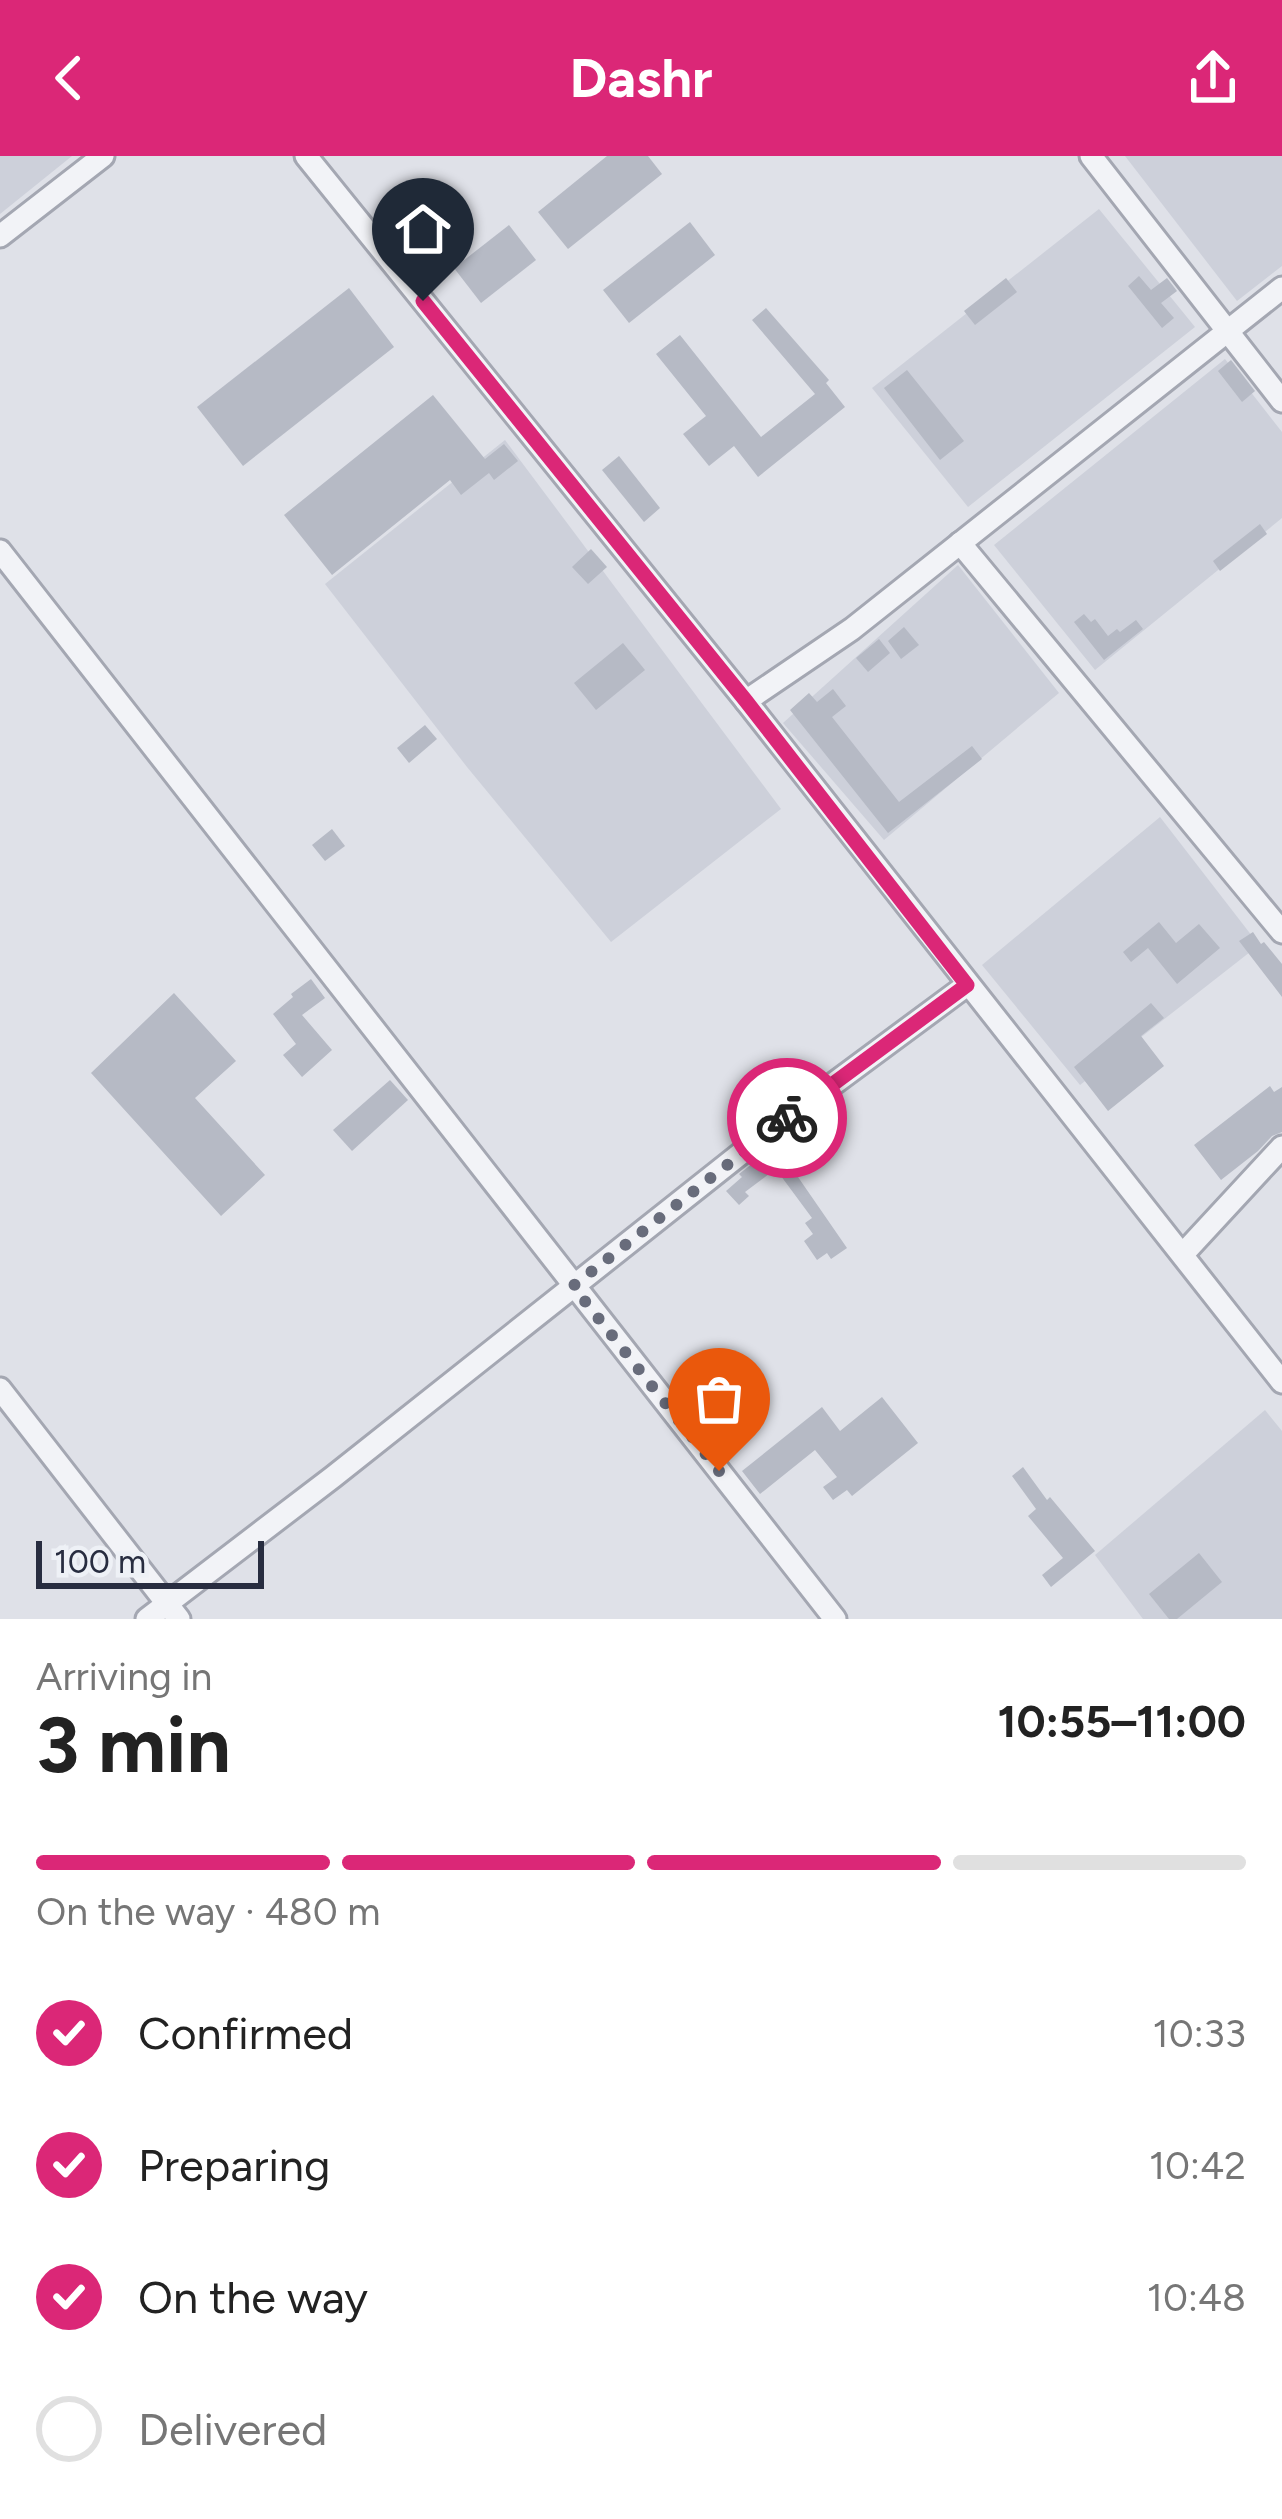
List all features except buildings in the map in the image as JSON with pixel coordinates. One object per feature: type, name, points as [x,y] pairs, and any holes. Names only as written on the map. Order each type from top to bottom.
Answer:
[{"type":"street","points":[[0,236],[103,156]]},
{"type":"street","points":[[306,156],[746,701],[1282,1382]]},
{"type":"street","points":[[1091,156],[1282,401]]},
{"type":"street","points":[[746,701],[852,628],[1282,288]]},
{"type":"street","points":[[960,543],[1282,932]]},
{"type":"street","points":[[0,551],[835,1619]]},
{"type":"street","points":[[147,1619],[172,1611],[763,1136],[967,985]]},
{"type":"street","points":[[1183,1254],[1282,1147]]},
{"type":"street","points":[[0,1389],[172,1611]]},
{"type":"shaded area","points":[[0,156],[72,156],[0,214]]},
{"type":"shaded area","points":[[1125,156],[1282,156],[1282,266],[1237,301]]},
{"type":"shaded area","points":[[1099,209],[1195,327],[968,507],[872,388]]},
{"type":"shaded area","points":[[1225,359],[1282,432],[1282,518],[1095,670],[994,545]]},
{"type":"shaded area","points":[[505,440],[781,809],[611,942],[325,584]]},
{"type":"shaded area","points":[[958,565],[1059,693],[884,840],[783,723]]},
{"type":"shaded area","points":[[1160,817],[1259,945],[1080,1085],[982,965]]},
{"type":"shaded area","points":[[1265,1410],[1282,1431],[1282,1619],[1143,1619],[1095,1555]]},
{"type":"way so far","points":[[719,1471],[573,1286],[787,1118]]},
{"type":"route","points":[[423,301],[746,701],[967,985],[787,1118]]}]
